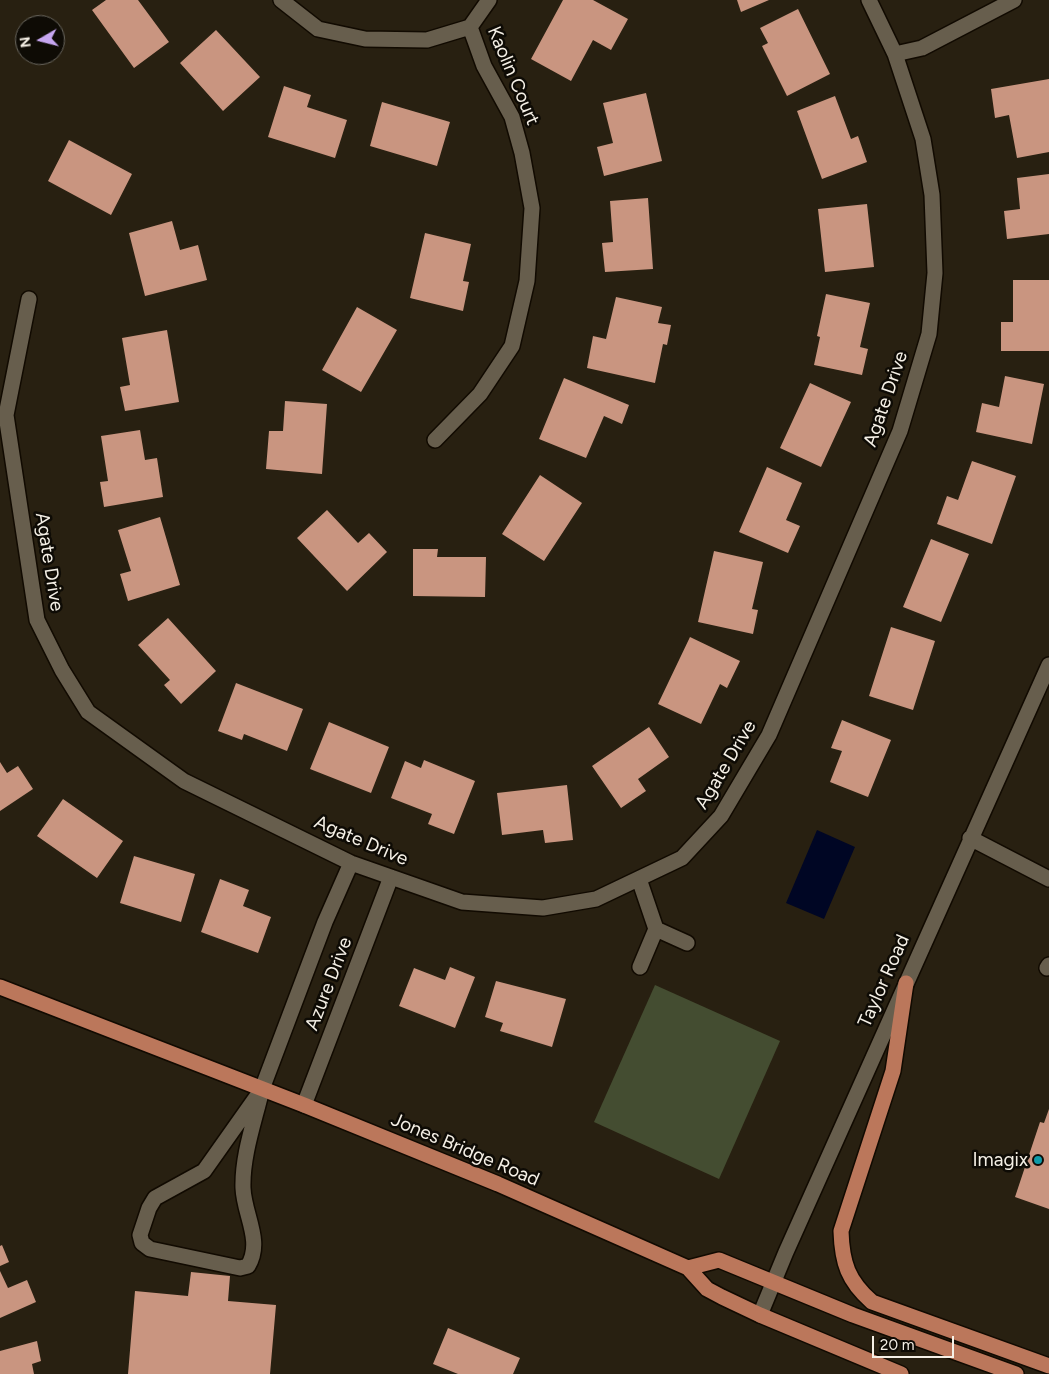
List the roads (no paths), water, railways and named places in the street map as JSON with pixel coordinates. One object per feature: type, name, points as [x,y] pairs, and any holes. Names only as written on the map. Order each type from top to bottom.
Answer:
[{"type":"main road","points":[[906,983],[893,1071],[841,1231],[842,1251],[847,1271],[857,1289],[872,1302],[1049,1366]]},
{"type":"main road","name":"Jones Bridge Road","points":[[0,987],[262,1088],[498,1184],[688,1268],[707,1289],[760,1316],[901,1374]]},
{"type":"main road","points":[[688,1268],[719,1260],[774,1283],[1016,1374]]},
{"type":"street","points":[[281,0],[318,28],[365,39],[427,40],[470,27],[488,0]]},
{"type":"street","name":"Agate Drive","points":[[29,299],[6,415],[37,620],[62,670],[88,712],[184,780],[351,863],[462,902],[544,908],[596,899],[682,858],[721,816],[769,735],[900,431],[929,334],[935,273],[932,195],[923,139],[895,54],[869,0]]},
{"type":"street","points":[[895,54],[922,48],[1014,0]]},
{"type":"street","name":"Kaolin Court","points":[[435,440],[480,394],[512,346],[527,281],[532,208],[522,153],[512,116],[484,66],[470,27]]},
{"type":"street","name":"Taylor Road","points":[[760,1316],[970,838],[1049,665]]},
{"type":"street","points":[[970,838],[1049,879]]},
{"type":"street","name":"Azure Drive","points":[[262,1088],[325,922],[351,863]]},
{"type":"street","name":"Azure Drive","points":[[304,1105],[391,877]]},
{"type":"street","points":[[639,879],[656,930],[640,967]]},
{"type":"street","points":[[656,930],[687,943]]},
{"type":"street","points":[[262,1088],[244,1170],[243,1187],[246,1213],[256,1243],[253,1258],[248,1266],[240,1268],[150,1249],[142,1243],[140,1235],[149,1208],[155,1198],[204,1171],[262,1088]]},
{"type":"water","points":[[817,830],[855,847],[824,919],[786,903]]},
{"type":"place","name":"Imagix","points":[[1038,1160]]}]
